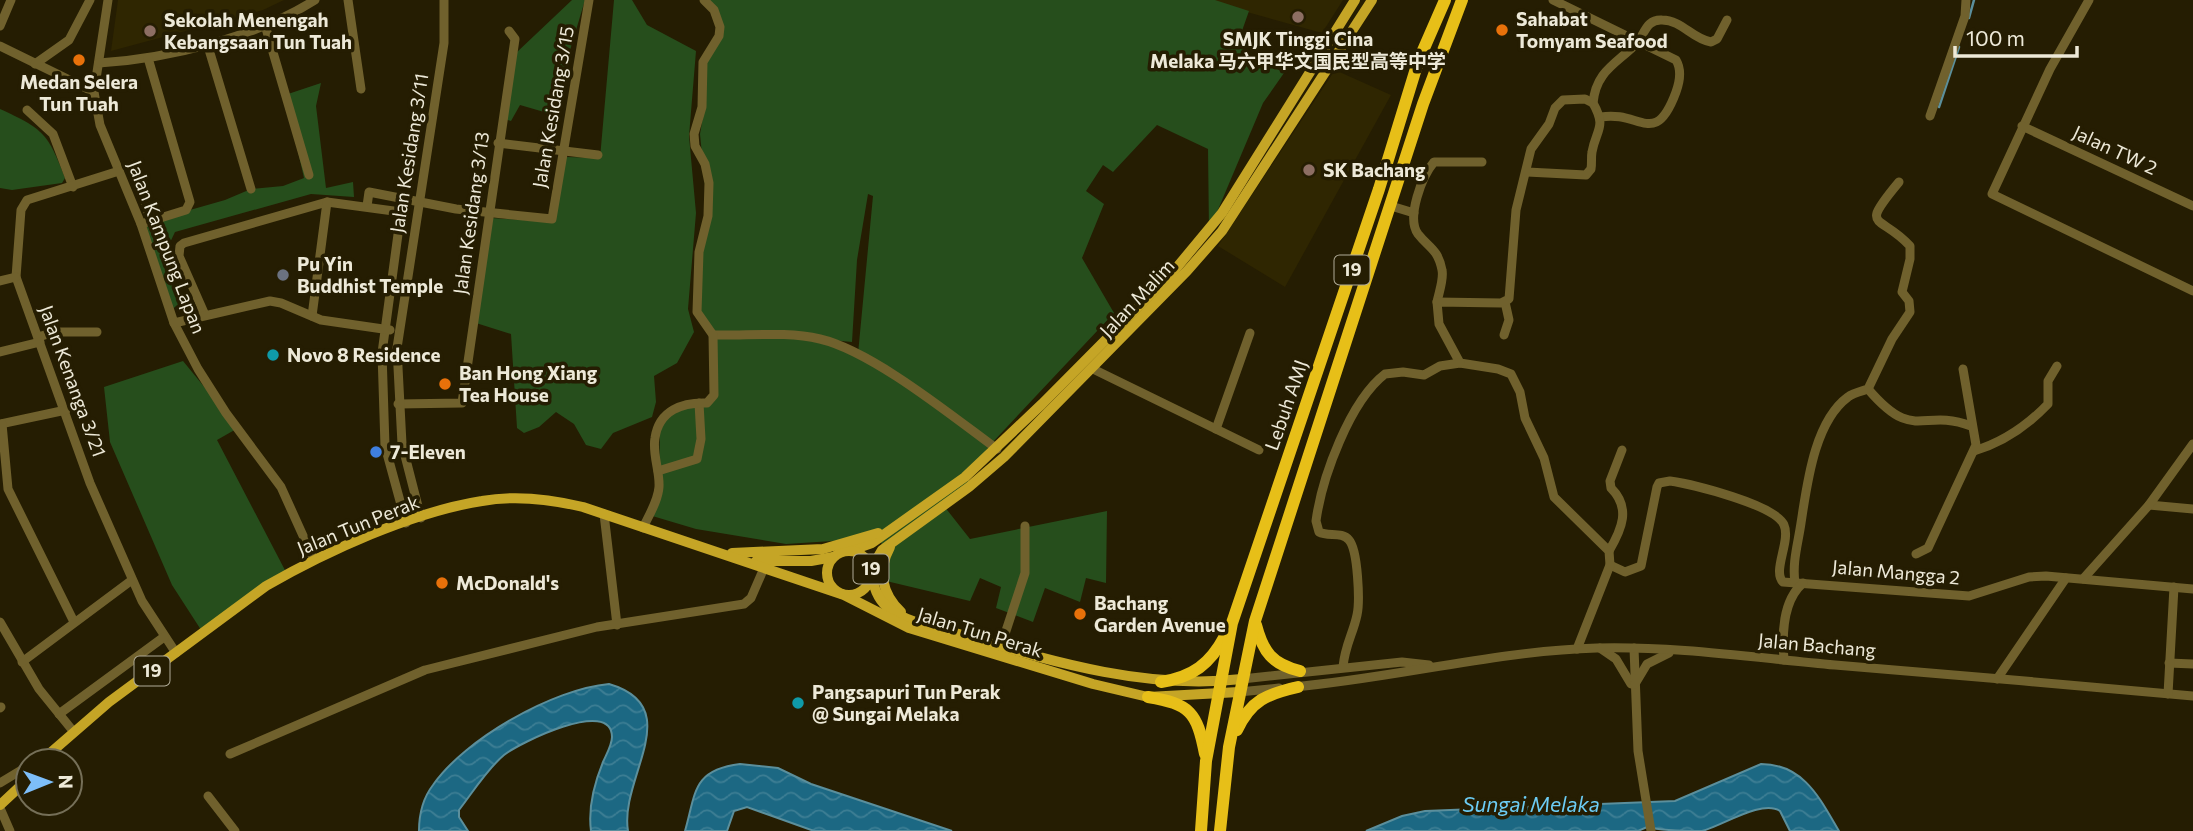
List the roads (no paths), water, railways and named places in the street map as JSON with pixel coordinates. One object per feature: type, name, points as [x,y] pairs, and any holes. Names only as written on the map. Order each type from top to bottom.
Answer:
[{"type":"highway","name":"Lebuh AMJ","points":[[1201,831],[1206,761],[1232,623],[1379,189],[1418,62],[1445,0]]},
{"type":"highway","name":"Lebuh AMJ","points":[[1220,831],[1229,747],[1255,621],[1438,61],[1462,0]]},
{"type":"highway","points":[[1255,621],[1266,654],[1279,664],[1300,671]]},
{"type":"highway","points":[[1161,682],[1180,679],[1204,666],[1232,623]]},
{"type":"highway","points":[[1229,747],[1252,704],[1269,694],[1298,687]]},
{"type":"highway","points":[[1148,697],[1176,702],[1191,712],[1201,734],[1206,761]]},
{"type":"main road","name":"Jalan Malim","points":[[852,551],[863,548],[894,527],[965,477],[997,449],[1123,324],[1209,231],[1355,0]]},
{"type":"main road","name":"Jalan Malim","points":[[871,571],[877,556],[969,487],[1093,369],[1222,231],[1372,0]]},
{"type":"main road","name":"Jalan Tun Perak","points":[[56,747],[266,586],[314,560],[407,523],[461,505],[505,498],[550,501],[604,514],[844,595],[909,628],[1054,673],[1148,697],[1218,688]]},
{"type":"main road","points":[[712,551],[767,554],[823,549],[894,527]]},
{"type":"main road","points":[[893,542],[886,554],[882,580],[892,603],[912,620]]},
{"type":"main road","name":"19","points":[[852,551],[863,556],[871,571],[863,590],[844,595],[833,589],[827,576],[833,557],[852,551]]},
{"type":"main road","name":"Jalan Tun Perak","points":[[743,561],[810,561],[833,557]]},
{"type":"main road","name":"Jalan Tun Perak","points":[[871,571],[876,594],[885,605],[912,620],[1096,671],[1218,688]]},
{"type":"main road","points":[[1218,688],[1241,685]]},
{"type":"main road","points":[[0,807],[14,793]]},
{"type":"street","points":[[0,26],[11,0]]},
{"type":"street","points":[[35,64],[69,40],[90,0]]},
{"type":"street","name":"Jalan Kampung Lapan","points":[[108,0],[94,92],[100,125],[141,224],[174,323],[226,413],[281,487],[314,560]]},
{"type":"street","points":[[99,63],[148,58],[207,43],[265,25],[315,0]]},
{"type":"street","points":[[348,0],[361,89]]},
{"type":"street","name":"Jalan Kesidang 3/11","points":[[421,518],[405,459],[398,404],[399,330],[444,43],[444,0]]},
{"type":"street","name":"Jalan Kesidang 3/15","points":[[489,213],[552,219],[589,0]]},
{"type":"street","points":[[643,528],[657,497],[655,439],[660,425],[671,409],[687,402],[711,402],[714,395],[713,335],[697,312],[699,252],[708,216],[709,183],[705,164],[695,146],[694,134],[702,107],[703,62],[719,36],[720,27],[714,10],[704,0]]},
{"type":"street","points":[[1553,0],[1676,60],[1680,66],[1678,87],[1668,113],[1651,124],[1640,125],[1621,117],[1601,117]]},
{"type":"street","points":[[1930,116],[1965,16],[1966,0],[1960,0]]},
{"type":"street","points":[[2086,1],[1992,188],[1995,198],[2193,291]]},
{"type":"street","points":[[1593,103],[1604,70],[1637,43],[1647,25],[1662,20],[1672,21],[1692,36],[1711,42],[1717,39],[1727,20]]},
{"type":"street","points":[[265,25],[309,175]]},
{"type":"street","name":"Jalan Kesidang 3/13","points":[[398,404],[462,403],[515,39],[509,31]]},
{"type":"street","points":[[207,43],[251,189]]},
{"type":"street","points":[[0,46],[94,92]]},
{"type":"street","points":[[141,224],[190,207],[148,58]]},
{"type":"street","points":[[1504,335],[1509,320],[1505,302],[1511,293],[1516,210],[1531,149],[1549,124],[1555,108],[1563,100],[1574,98],[1593,103],[1601,117],[1601,130],[1591,153],[1591,169],[1586,175],[1527,172]]},
{"type":"street","points":[[27,110],[53,134],[73,187]]},
{"type":"street","name":"Jalan TW 2","points":[[2022,126],[2193,206]]},
{"type":"street","points":[[498,143],[598,155]]},
{"type":"street","points":[[1460,363],[1439,324],[1437,302],[1444,273],[1433,247],[1419,236],[1415,228],[1414,213],[1433,162],[1482,162]]},
{"type":"street","points":[[133,164],[151,221]]},
{"type":"street","name":"Jalan Kenanga 3/21","points":[[119,171],[33,197],[23,204],[15,259],[16,277],[90,483],[132,580],[176,653]]},
{"type":"street","points":[[1784,660],[1787,611],[1799,583],[1794,564],[1807,480],[1821,434],[1848,397],[1868,389],[1892,340],[1910,312],[1909,301],[1902,292],[1910,259],[1910,246],[1881,226],[1875,215],[1899,182]]},
{"type":"street","points":[[367,206],[369,192],[489,213]]},
{"type":"street","points":[[312,316],[327,202]]},
{"type":"street","points":[[205,315],[179,256],[180,246],[189,241],[327,202],[401,212],[383,353],[385,446],[407,523]]},
{"type":"street","points":[[1391,206],[1414,213]]},
{"type":"street","points":[[0,281],[16,277]]},
{"type":"street","points":[[174,323],[270,301],[312,316],[399,330]]},
{"type":"street","points":[[1437,302],[1505,302]]},
{"type":"street","points":[[0,352],[55,332],[97,331]]},
{"type":"street","points":[[1216,429],[1250,333]]},
{"type":"street","points":[[713,335],[800,337],[838,345],[936,404],[997,449]]},
{"type":"street","points":[[1343,667],[1347,639],[1358,608],[1355,554],[1353,546],[1344,536],[1324,534],[1316,527],[1317,515],[1346,425],[1358,404],[1385,374],[1404,372],[1424,375],[1440,366],[1460,363],[1511,374],[1520,391],[1525,418],[1544,458],[1554,497],[1609,551]]},
{"type":"street","points":[[1974,451],[2003,440],[2033,420],[2048,404],[2048,381],[2057,366]]},
{"type":"street","points":[[1093,369],[1259,450]]},
{"type":"street","points":[[1916,554],[1928,548],[1974,451],[1977,438],[1971,426],[1969,395],[1963,369]]},
{"type":"street","points":[[1868,389],[1884,408],[1902,419],[1928,423],[1952,421],[1971,426]]},
{"type":"street","points":[[658,471],[697,459],[701,439],[699,403]]},
{"type":"street","points":[[66,410],[1,424],[8,489],[74,622]]},
{"type":"street","points":[[2083,579],[2149,505],[2193,444]]},
{"type":"street","points":[[1577,649],[1610,565],[1609,551],[1620,531],[1624,516],[1619,496],[1611,488],[1610,481],[1622,450]]},
{"type":"street","points":[[1610,565],[1625,572],[1642,566],[1657,487],[1659,483],[1670,481],[1738,498],[1775,513],[1786,532],[1780,579],[1799,583]]},
{"type":"street","points":[[2149,505],[2193,509]]},
{"type":"street","points":[[604,514],[617,625]]},
{"type":"street","points":[[1001,646],[1025,573],[1025,526]]},
{"type":"street","points":[[230,754],[425,670],[617,625],[744,604],[751,598],[764,568]]},
{"type":"street","name":"Jalan Mangga 2","points":[[1799,583],[1969,596],[2029,577],[2193,589]]},
{"type":"street","points":[[1997,679],[2066,578]]},
{"type":"street","points":[[22,662],[132,580]]},
{"type":"street","points":[[2168,694],[2174,587]]},
{"type":"street","points":[[0,622],[22,662],[73,732]]},
{"type":"street","points":[[59,714],[164,637]]},
{"type":"street","points":[[1600,648],[1622,666],[1633,689]]},
{"type":"street","points":[[1634,648],[1633,689],[1643,790],[1651,831]]},
{"type":"street","name":"Jalan Bachang","points":[[1241,685],[1298,687],[1403,674],[1438,665],[1577,649],[1634,648],[2193,696]]},
{"type":"street","points":[[1633,689],[1647,664],[1676,651]]},
{"type":"street","name":"Jalan Bachang","points":[[1241,685],[1300,671],[1402,662],[1438,665]]},
{"type":"street","points":[[2169,663],[2193,664]]},
{"type":"street","points":[[208,796],[235,831]]},
{"type":"street","points":[[0,807],[10,831]]},
{"type":"water","points":[[609,684],[632,695],[644,709],[647,727],[645,746],[628,810],[628,831],[591,831],[592,796],[612,737],[608,726],[597,721],[564,726],[504,755],[459,810],[459,817],[468,831],[419,831],[422,807],[427,795],[447,768],[466,751],[488,734],[537,706],[562,695]]},
{"type":"water","points":[[740,764],[778,768],[811,784],[952,831],[814,831],[747,807],[734,811],[727,831],[685,831],[695,795],[704,778],[724,767]]},
{"type":"water","points":[[1761,764],[1789,770],[1800,777],[1817,796],[1839,831],[1790,831],[1780,811],[1763,808],[1702,831],[1647,827],[1638,831],[1366,831],[1402,816],[1425,811],[1675,801]]},
{"type":"waterway","points":[[1969,18],[1974,0]]},
{"type":"waterway","points":[[1939,107],[1959,47]]},
{"type":"place","name":"SMJK Tinggi Cina Melaka 马六甲华文国民型高等中学","points":[[1298,17]]},
{"type":"place","name":"Sahabat Tomyam Seafood","points":[[1502,30]]},
{"type":"place","name":"Sekolah Menengah Kebangsaan Tun Tuah","points":[[150,31]]},
{"type":"place","name":"Medan Selera Tun Tuah","points":[[79,60]]},
{"type":"place","name":"SK Bachang","points":[[1309,170]]},
{"type":"place","name":"Pu Yin Buddhist Temple","points":[[283,275]]},
{"type":"place","name":"Novo 8 Residence","points":[[273,355]]},
{"type":"place","name":"Ban Hong Xiang Tea House","points":[[445,384]]},
{"type":"place","name":"7-Eleven","points":[[376,452]]},
{"type":"place","name":"McDonald's","points":[[442,583]]},
{"type":"place","name":"Bachang Garden Avenue","points":[[1080,614]]},
{"type":"place","name":"Pangsapuri Tun Perak @ Sungai Melaka","points":[[798,703]]},
{"type":"water label","name":"Sungai Melaka","points":[[1531,805]]}]
